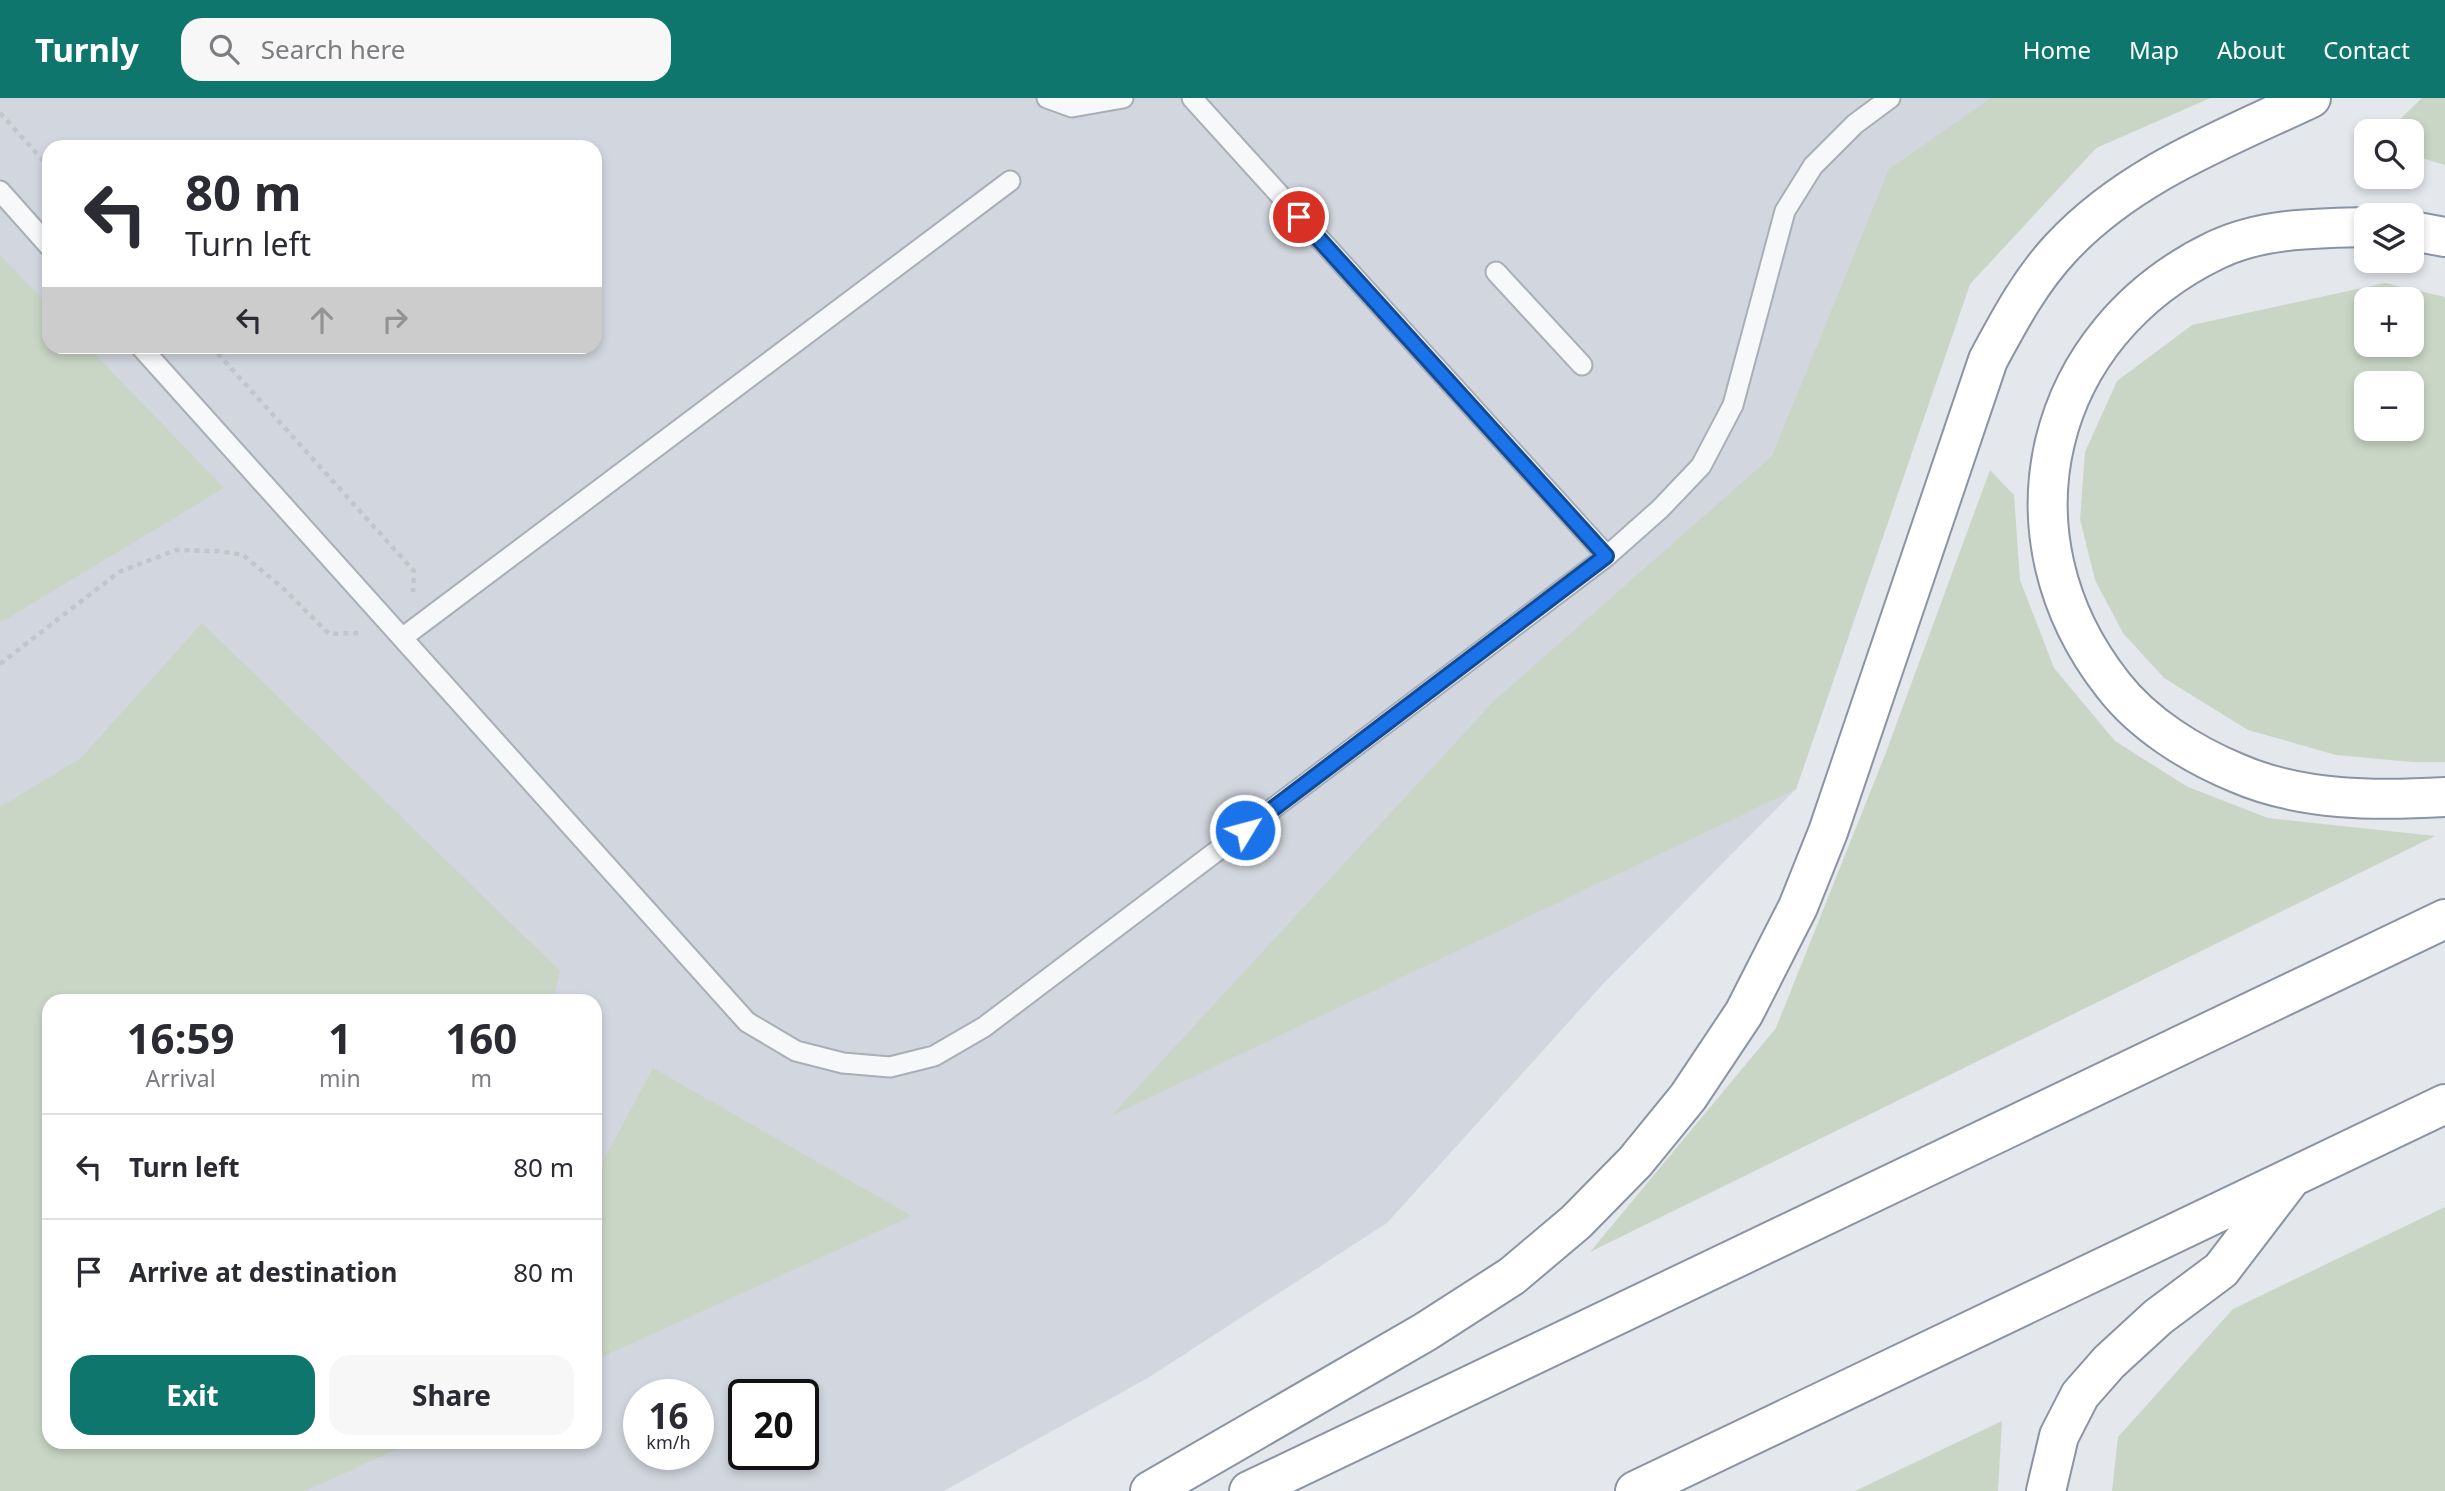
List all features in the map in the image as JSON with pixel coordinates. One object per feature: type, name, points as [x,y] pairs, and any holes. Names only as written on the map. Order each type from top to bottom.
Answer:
[{"type":"highway","points":[[1150,1491],[1425,1332],[1512,1276],[1576,1222],[1635,1162],[1688,1097],[1737,1023],[1791,924],[1828,832],[1988,360],[2021,298],[2060,249],[2106,206],[2158,171],[2311,98]]},
{"type":"highway","points":[[2354,227],[2312,228],[2264,234],[2218,249],[2171,274],[2133,304],[2101,341],[2074,387],[2056,437],[2047,495],[2051,553],[2063,600],[2093,658],[2114,687],[2143,715],[2190,750],[2238,774],[2289,790],[2324,796],[2445,797]]},
{"type":"highway","points":[[2424,233],[2445,237]]},
{"type":"highway","points":[[1249,1491],[2445,919]]},
{"type":"highway","points":[[1635,1491],[2445,1104]]},
{"type":"highway","points":[[2046,1491],[2059,1436],[2080,1395],[2109,1362],[2158,1317],[2221,1270],[2292,1177]]},
{"type":"lane","points":[[1047,98],[1072,107],[1123,98]]},
{"type":"lane","points":[[1192,98],[1606,556]]},
{"type":"lane","points":[[147,354],[747,1022],[796,1051],[843,1063],[890,1067],[934,1056],[984,1027],[1606,556],[1660,509],[1701,466],[1733,405],[1785,211],[1813,166],[1855,124],[1890,98]]},
{"type":"lane","points":[[402,638],[1010,181]]},
{"type":"lane","points":[[0,191],[42,238]]},
{"type":"lane","points":[[1496,272],[1581,365]]},
{"type":"path","points":[[0,113],[42,159]]},
{"type":"path","points":[[0,664],[119,572],[176,550],[219,551],[243,555],[284,589],[330,634],[360,633],[385,618],[415,590],[414,571],[218,354]]},
{"type":"shaded area","points":[[0,98],[2210,98],[2096,148],[1970,284],[1796,789],[1603,984],[1387,1223],[1146,1379],[944,1491],[0,1491]]},
{"type":"green space","points":[[1991,98],[2210,98],[2096,148],[1970,284],[1796,789],[1111,1116],[1494,701],[1772,456],[1889,169]]},
{"type":"green space","points":[[2422,98],[2445,98],[2445,165],[2424,159],[2424,119],[2400,119]]},
{"type":"green space","points":[[0,255],[42,299],[42,354],[95,354],[224,488],[0,623]]},
{"type":"green space","points":[[2385,283],[2402,287],[2367,287]]},
{"type":"green space","points":[[2354,290],[2354,357],[2424,357],[2424,292],[2445,297],[2445,762],[2412,762],[2336,755],[2248,730],[2164,678],[2123,633],[2095,580],[2080,519],[2085,452],[2117,381],[2192,325]]},
{"type":"green space","points":[[1990,470],[2014,495],[2020,580],[2054,668],[2115,741],[2188,787],[2268,818],[2435,836],[1590,1252],[1776,1028],[1885,755]]},
{"type":"green space","points":[[202,623],[560,971],[555,994],[42,994],[42,1449],[398,1449],[305,1491],[0,1491],[0,807],[81,758]]},
{"type":"green space","points":[[653,1068],[912,1216],[602,1357],[602,1163]]},
{"type":"green space","points":[[2445,1207],[2445,1491],[2112,1491],[2118,1437],[2233,1309]]},
{"type":"green space","points":[[2002,1421],[1998,1491],[1855,1491]]},
{"type":"route","points":[[1245,830],[1606,556],[1299,217]]}]
